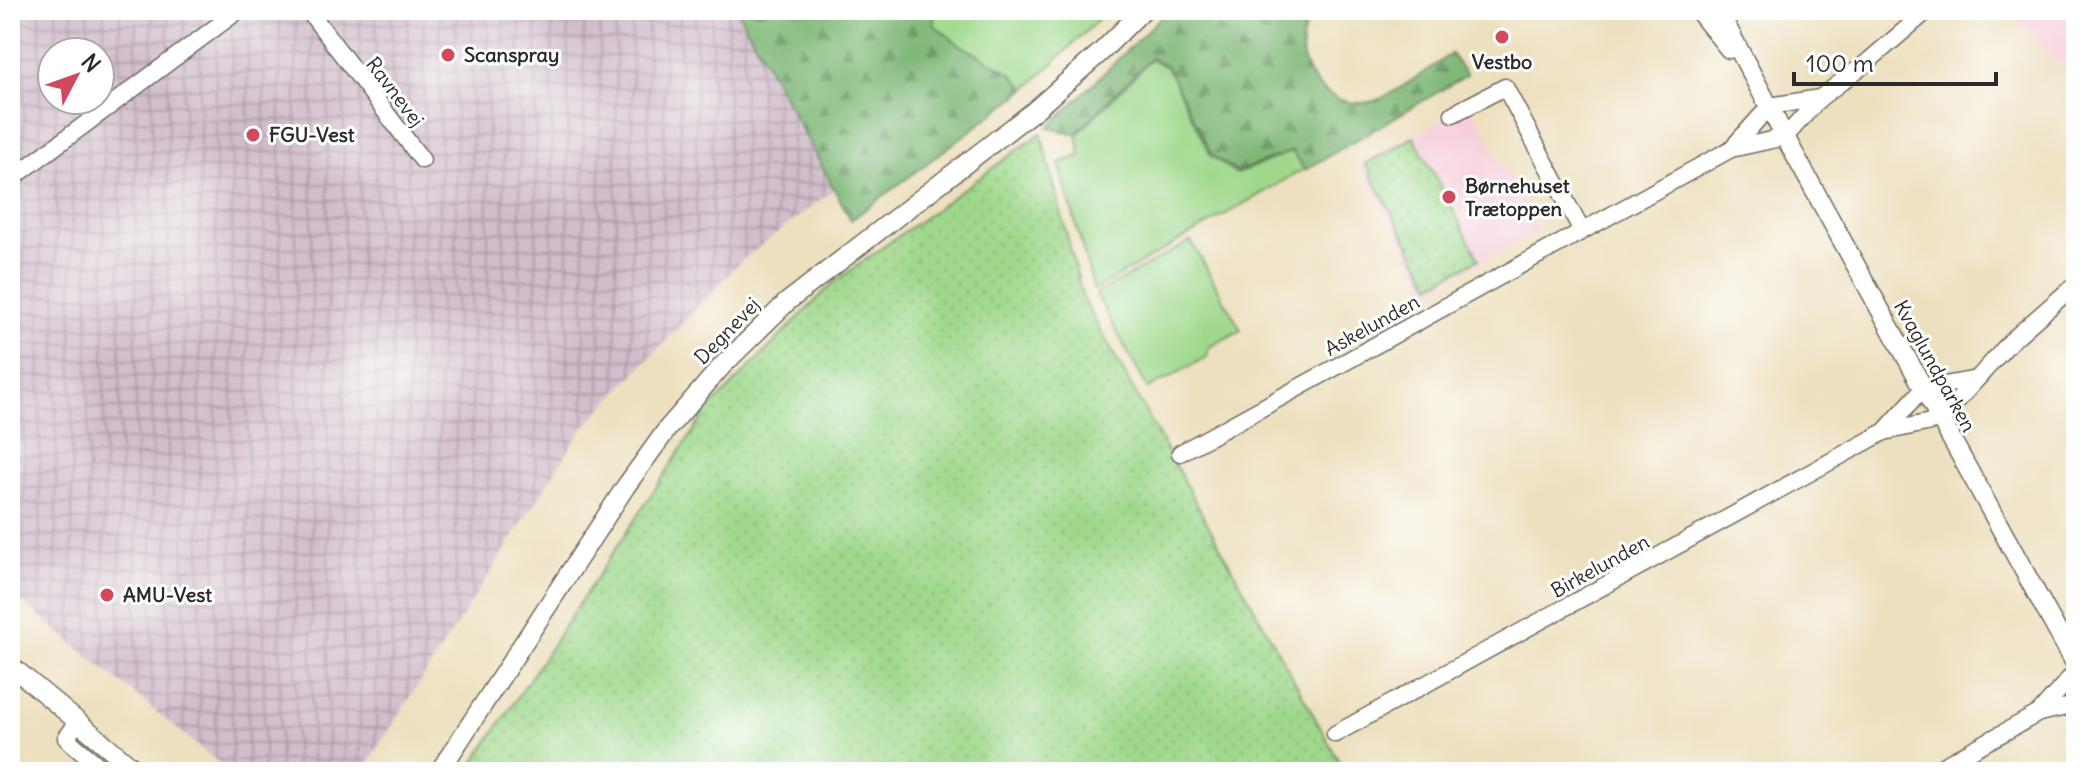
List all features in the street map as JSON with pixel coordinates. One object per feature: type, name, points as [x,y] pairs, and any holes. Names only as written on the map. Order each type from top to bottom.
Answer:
[{"type":"street","points":[[10,180],[239,10]]},
{"type":"street","name":"Ravnevej","points":[[308,10],[422,160]]},
{"type":"street","name":"Degnevej","points":[[439,772],[626,486],[668,428],[722,366],[787,302],[1035,110],[1143,10]]},
{"type":"street","name":"Kvaglundparken","points":[[1698,10],[1758,86]]},
{"type":"street","name":"Kvaglundparken","points":[[1718,10],[2076,668]]},
{"type":"street","points":[[1785,137],[1820,98],[1928,10]]},
{"type":"street","points":[[1453,114],[1505,87],[1582,231]]},
{"type":"street","points":[[1770,106],[1820,98]]},
{"type":"street","name":"Askelunden","points":[[1731,149],[1770,106]]},
{"type":"street","name":"Askelunden","points":[[1180,453],[1731,149],[1785,137]]},
{"type":"street","points":[[1940,420],[2011,341],[2076,284]]},
{"type":"street","points":[[1923,389],[1977,379]]},
{"type":"street","name":"Birkelunden","points":[[1884,432],[1923,389]]},
{"type":"street","name":"Birkelunden","points":[[1335,734],[1884,432],[1940,420]]},
{"type":"street","points":[[10,665],[138,772]]},
{"type":"street","points":[[2039,713],[2076,668]]},
{"type":"street","points":[[1932,772],[2039,713],[2076,705]]},
{"type":"street","points":[[78,722],[66,738],[106,772]]},
{"type":"shaded area","points":[[10,10],[737,10],[833,190],[741,261],[583,428],[362,772],[230,772],[10,592]]},
{"type":"shaded area","points":[[2009,10],[2076,10],[2076,82]]},
{"type":"shaded area","name":"Børnehuset Trætoppen","points":[[1470,104],[1539,231],[1428,290],[1359,164]]},
{"type":"green space","points":[[737,10],[934,10],[934,25],[957,43],[1011,73],[1026,89],[851,220]]},
{"type":"green space","points":[[934,10],[1108,10],[1026,89],[1011,73],[957,43],[934,25]]},
{"type":"green space","points":[[1168,10],[1316,10],[1302,39],[1304,63],[1318,85],[1351,103],[1377,100],[1451,54],[1467,75],[1305,170],[1292,151],[1237,172],[1212,155],[1167,67],[1151,58],[1075,134],[1048,128]]},
{"type":"green space","points":[[1151,59],[1167,67],[1211,156],[1237,174],[1292,151],[1304,169],[1094,290],[1059,163],[1081,156],[1077,135]]},
{"type":"green space","points":[[1041,133],[1083,299],[1345,772],[468,772],[706,412],[832,284]]},
{"type":"green space","points":[[1414,137],[1479,259],[1431,285],[1365,164]]},
{"type":"green space","points":[[1191,241],[1241,330],[1209,347],[1207,357],[1148,389],[1096,294]]},
{"type":"place","name":"Vestbo","points":[[1502,37]]},
{"type":"place","name":"Scanspray","points":[[448,55]]},
{"type":"place","name":"FGU-Vest","points":[[253,135]]},
{"type":"place","name":"Børnehuset Trætoppen","points":[[1449,197]]},
{"type":"place","name":"AMU-Vest","points":[[107,595]]}]
